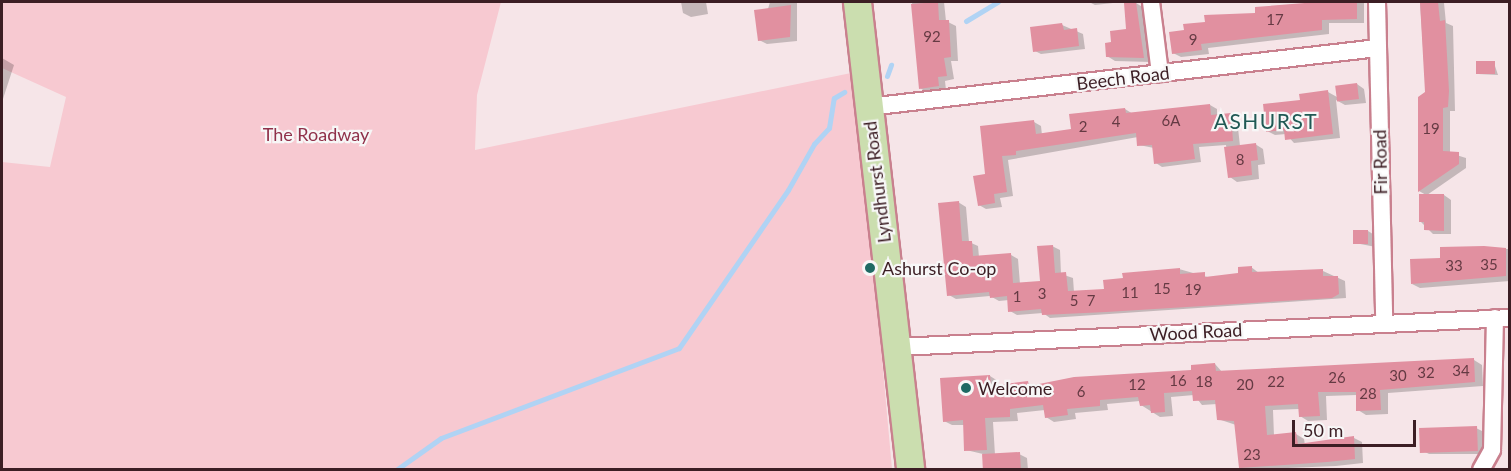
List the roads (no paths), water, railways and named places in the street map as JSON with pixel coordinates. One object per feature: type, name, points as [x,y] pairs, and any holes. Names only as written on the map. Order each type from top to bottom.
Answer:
[{"type":"main road","name":"Lyndhurst Road","points":[[857,2],[898,347],[910,470]]},
{"type":"street","points":[[1151,2],[1160,73]]},
{"type":"street","name":"Fir Road","points":[[1377,2],[1384,322]]},
{"type":"street","name":"Beech Road","points":[[868,107],[1378,48]]},
{"type":"street","points":[[1481,470],[1492,450],[1502,318]]},
{"type":"street","name":"Wood Road","points":[[898,347],[1502,318]]},
{"type":"waterway","points":[[966,21],[998,2]]},
{"type":"waterway","points":[[887,76],[891,65]]},
{"type":"waterway","points":[[396,470],[441,438],[679,348],[788,190],[814,144],[829,128],[834,98],[844,92]]},
{"type":"place","name":"Ashurst Co-op","points":[[870,268]]},
{"type":"place","name":"Welcome","points":[[966,388]]},
{"type":"district","name":"ASHURST","points":[[1266,121]]},
{"type":"park label","name":"The Roadway","points":[[316,134]]}]
